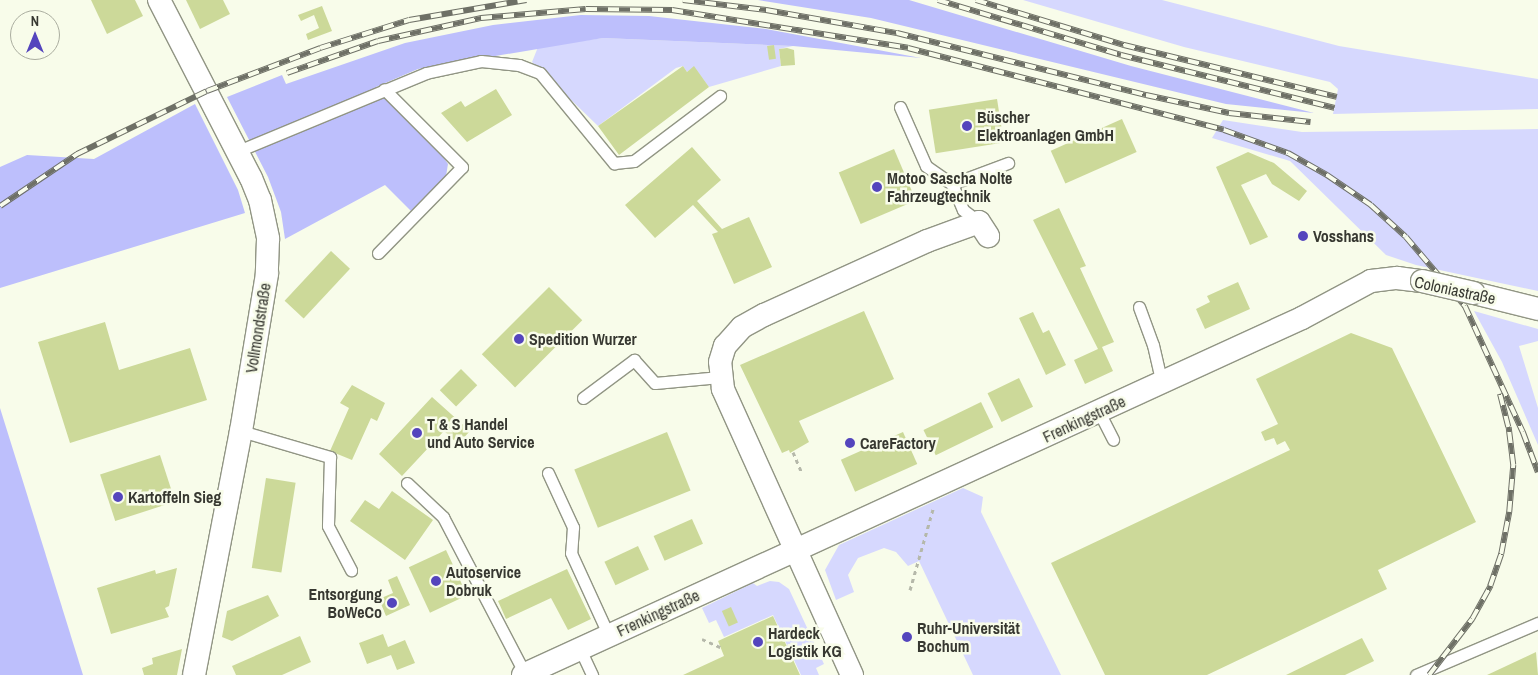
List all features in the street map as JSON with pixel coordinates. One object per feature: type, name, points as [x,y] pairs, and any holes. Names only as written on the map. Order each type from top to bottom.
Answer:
[{"type":"street","name":"Vollmondstraße","points":[[159,0],[238,151],[260,200],[268,240],[267,274],[241,431],[194,675]]},
{"type":"street","points":[[852,675],[794,550],[720,377],[720,362],[725,346],[742,327],[927,241],[984,229]]},
{"type":"street","name":"Coloniastraße","points":[[1371,281],[1397,278],[1422,281],[1538,309]]},
{"type":"street","name":"Frenkingstraße","points":[[524,674],[1162,383],[1302,318],[1371,281]]},
{"type":"lane","points":[[238,151],[384,89],[458,64],[482,61],[519,65],[540,73],[614,163],[634,161],[720,96]]},
{"type":"lane","points":[[378,253],[462,167],[384,89]]},
{"type":"lane","points":[[900,108],[926,166],[952,184],[963,210],[984,229]]},
{"type":"lane","points":[[952,184],[1008,162]]},
{"type":"lane","points":[[1139,307],[1153,345],[1162,383]]},
{"type":"lane","points":[[583,398],[634,360],[656,383],[720,377]]},
{"type":"lane","points":[[1099,412],[1113,440]]},
{"type":"lane","points":[[241,431],[330,457],[328,526],[351,570]]},
{"type":"lane","points":[[548,473],[573,527],[571,553],[609,636]]},
{"type":"lane","points":[[407,484],[444,517],[524,674]]},
{"type":"lane","points":[[1416,675],[1538,623]]},
{"type":"lane","points":[[580,649],[592,675]]},
{"type":"path","points":[[793,452],[801,471]]},
{"type":"path","points":[[910,590],[940,485]]},
{"type":"path","points":[[702,639],[720,646]]},
{"type":"shaded area","points":[[758,0],[909,0],[1131,66],[1314,113],[1226,104],[871,18]]},
{"type":"shaded area","points":[[1023,0],[1162,0],[1339,46],[1538,79],[1538,109],[1333,114],[1338,89],[1330,82],[1184,47]]},
{"type":"shaded area","points":[[581,15],[649,16],[766,29],[921,58],[793,46],[603,38],[418,69],[376,87],[442,155],[448,164],[446,176],[412,212],[385,185],[285,239],[281,212],[268,177],[227,97],[282,75],[286,84],[405,43],[493,25]]},
{"type":"shaded area","points":[[603,38],[793,46],[779,49],[781,66],[709,87],[694,67],[687,72],[683,66],[676,68],[598,126],[532,62],[538,47]]},
{"type":"shaded area","points":[[195,104],[238,190],[245,213],[0,288],[0,167],[27,155],[94,159]]},
{"type":"shaded area","points":[[1223,120],[1302,132],[1538,129],[1538,291],[1416,265],[1386,255],[1290,161],[1212,138]]},
{"type":"shaded area","points":[[1474,311],[1538,329],[1538,341],[1519,346],[1538,408],[1538,445],[1502,362]]},
{"type":"shaded area","points":[[0,408],[25,488],[83,675],[0,675]]},
{"type":"shaded area","points":[[963,488],[983,497],[981,512],[1061,675],[973,675],[919,561],[908,566],[896,552],[884,548],[858,558],[848,575],[854,592],[836,600],[825,570],[839,545]]},
{"type":"shaded area","points":[[770,581],[779,582],[789,589],[824,664],[816,668],[819,675],[801,675],[773,615],[724,637],[716,620],[709,623],[702,608],[753,583],[757,586]]},
{"type":"building","points":[[91,0],[135,0],[143,16],[107,34]]},
{"type":"building","points":[[186,0],[223,0],[230,14],[200,29]]},
{"type":"building","points":[[322,6],[332,31],[308,40],[306,34],[319,28],[314,15],[301,21],[298,15]]},
{"type":"building","points":[[774,45],[776,59],[769,60],[767,46]]},
{"type":"building","points":[[787,48],[794,50],[795,65],[781,66],[779,49]]},
{"type":"building","points":[[683,66],[687,72],[694,66],[709,87],[619,155],[598,126]]},
{"type":"building","points":[[496,89],[512,115],[467,142],[441,113],[461,101],[465,107]]},
{"type":"building","name":"Büscher Elektroanlagen GmbH","points":[[997,99],[1004,142],[936,153],[929,110]]},
{"type":"building","points":[[1122,119],[1137,152],[1065,184],[1051,151]]},
{"type":"building","points":[[692,147],[721,180],[697,201],[722,229],[749,217],[772,267],[734,284],[712,234],[718,232],[693,205],[655,238],[625,205]]},
{"type":"building","name":"Motoo Sascha Nolte Fahrzeugtechnik","points":[[894,149],[916,201],[861,224],[839,172]]},
{"type":"building","points":[[1248,152],[1274,163],[1307,191],[1299,201],[1272,184],[1266,174],[1241,185],[1268,237],[1250,245],[1216,167]]},
{"type":"building","points":[[1059,208],[1086,266],[1080,268],[1114,342],[1102,347],[1113,371],[1085,384],[1074,360],[1098,349],[1033,220]]},
{"type":"building","points":[[331,251],[350,269],[304,318],[285,301]]},
{"type":"building","points":[[1238,282],[1250,309],[1205,329],[1196,309],[1210,302],[1207,296]]},
{"type":"building","points":[[549,287],[582,320],[515,387],[482,354]]},
{"type":"building","points":[[864,311],[894,379],[799,421],[809,442],[790,453],[789,450],[782,453],[740,365]]},
{"type":"building","points":[[1033,312],[1043,333],[1049,330],[1066,365],[1046,375],[1019,318]]},
{"type":"building","points":[[105,322],[119,370],[190,348],[207,400],[70,443],[38,342]]},
{"type":"building","points":[[1351,333],[1392,348],[1476,522],[1378,570],[1387,589],[1207,675],[1105,675],[1051,563],[1290,450],[1285,441],[1277,445],[1274,438],[1265,441],[1261,432],[1278,424],[1256,379]]},
{"type":"building","points":[[461,369],[477,385],[456,406],[440,390]]},
{"type":"building","points":[[1019,378],[1033,407],[1002,422],[988,393]]},
{"type":"building","points":[[352,385],[385,403],[377,421],[371,418],[352,460],[330,451],[349,408],[340,403]]},
{"type":"building","points":[[432,397],[470,431],[458,444],[444,431],[402,476],[379,454]]},
{"type":"building","points":[[981,402],[993,427],[936,455],[923,430]]},
{"type":"building","points":[[667,432],[691,490],[598,528],[574,469]]},
{"type":"building","points":[[903,432],[917,464],[855,492],[841,460]]},
{"type":"building","points":[[160,455],[175,502],[115,521],[100,474]]},
{"type":"building","points":[[266,478],[296,483],[281,573],[252,568]]},
{"type":"building","points":[[392,491],[433,520],[405,560],[350,521],[365,500],[379,509]]},
{"type":"building","points":[[692,519],[703,544],[665,561],[654,536]]},
{"type":"building","points":[[638,546],[649,570],[615,585],[604,562]]},
{"type":"building","points":[[446,550],[467,595],[430,613],[409,567]]},
{"type":"building","points":[[177,568],[169,606],[165,608],[169,617],[111,634],[97,588],[155,570],[156,574]]},
{"type":"building","points":[[567,569],[591,619],[568,630],[551,598],[506,619],[498,601]]},
{"type":"building","points":[[397,576],[410,605],[386,616],[379,599],[393,593],[388,580]]},
{"type":"building","points":[[268,595],[279,616],[232,641],[222,637],[227,611]]},
{"type":"building","points":[[731,607],[738,623],[729,627],[722,611]]},
{"type":"building","name":"Hardeck Logistik KG","points":[[773,616],[800,675],[683,675],[724,656],[718,641]]},
{"type":"building","points":[[383,634],[388,647],[405,640],[415,663],[397,670],[391,655],[367,664],[359,643]]},
{"type":"building","points":[[300,636],[311,662],[282,675],[236,675],[232,666]]},
{"type":"building","points":[[1362,638],[1374,661],[1345,675],[1286,675]]},
{"type":"building","points":[[182,649],[177,675],[144,675],[142,668],[153,664],[152,658]]},
{"type":"building","points":[[1536,652],[1538,675],[1487,675]]},
{"type":"railway","points":[[0,206],[77,154],[207,91],[320,48],[409,20],[526,0]]},
{"type":"railway","points":[[683,0],[766,10],[897,33],[1146,95],[1229,113],[1311,122]]},
{"type":"railway","points":[[938,0],[1121,55],[1335,108]]},
{"type":"railway","points":[[976,0],[1124,45],[1337,97]]},
{"type":"railway","points":[[287,73],[378,41],[481,18],[586,9],[672,10],[908,48],[1224,130],[1288,153],[1327,175],[1371,205],[1406,237],[1465,306],[1523,432],[1538,472]]},
{"type":"railway","points":[[1429,675],[1472,619],[1490,586],[1501,554],[1509,512],[1513,465],[1508,427],[1500,394]]},
{"type":"place","name":"Büscher Elektroanlagen GmbH","points":[[967,126]]},
{"type":"place","name":"Motoo Sascha Nolte Fahrzeugtechnik","points":[[877,187]]},
{"type":"place","name":"Vosshans","points":[[1303,236]]},
{"type":"place","name":"Spedition Wurzer","points":[[519,339]]},
{"type":"place","name":"T & S Handel und Auto Service","points":[[417,433]]},
{"type":"place","name":"CareFactory","points":[[850,443]]},
{"type":"place","name":"Kartoffeln Sieg","points":[[118,497]]},
{"type":"place","name":"Autoservice Dobruk","points":[[436,581]]},
{"type":"place","name":"Entsorgung BoWeCo","points":[[392,603]]},
{"type":"place","name":"Ruhr-Universität Bochum","points":[[907,637]]},
{"type":"place","name":"Hardeck Logistik KG","points":[[758,642]]}]
